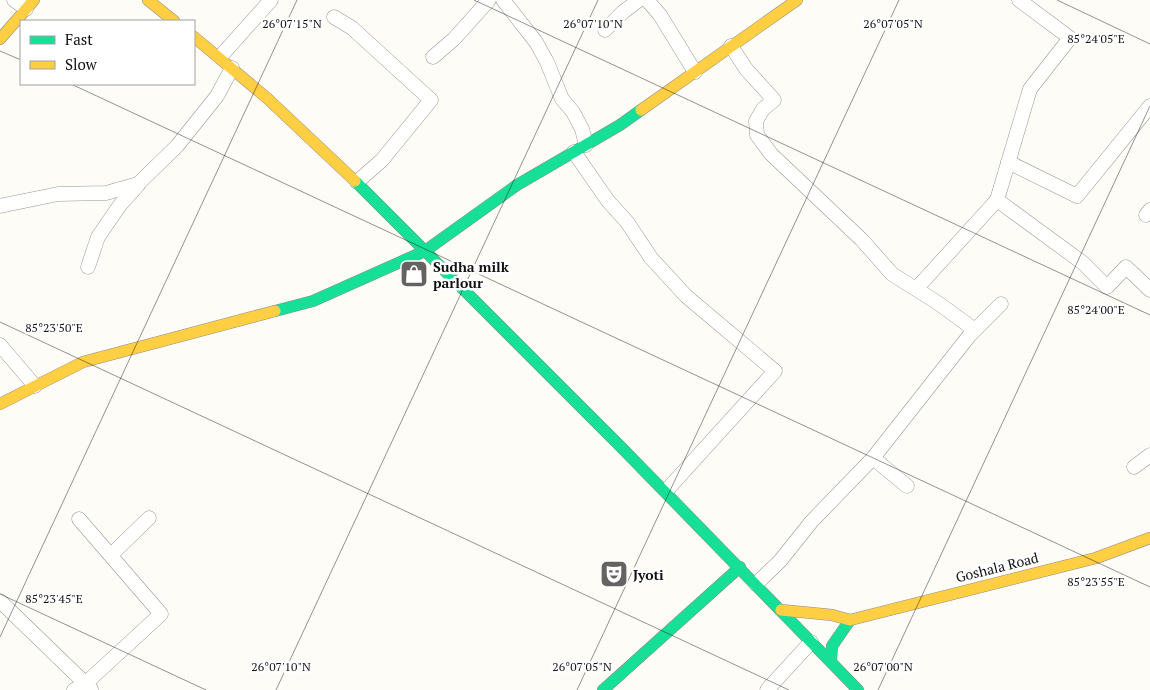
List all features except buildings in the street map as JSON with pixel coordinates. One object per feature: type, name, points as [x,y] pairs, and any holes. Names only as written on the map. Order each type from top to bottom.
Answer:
[{"type":"main road","points":[[148,0],[173,20]]},
{"type":"main road","points":[[0,404],[84,362],[314,301],[425,251],[517,185],[620,125],[797,0]]},
{"type":"main road","points":[[0,39],[30,5]]},
{"type":"main road","points":[[195,38],[232,68],[357,182],[666,491],[858,690]]},
{"type":"main road","name":"Goshala Road","points":[[850,620],[1096,558],[1150,538]]},
{"type":"main road","points":[[603,690],[740,567]]},
{"type":"main road","points":[[782,610],[832,615],[850,620],[832,646],[831,662]]},
{"type":"street","points":[[14,0],[30,5]]},
{"type":"street","points":[[220,58],[271,0]]},
{"type":"street","points":[[433,57],[454,38],[489,0]]},
{"type":"street","points":[[503,0],[536,42],[547,62],[562,99],[573,112],[582,129],[580,149],[608,201],[627,222],[651,258],[686,296],[775,371],[666,491]]},
{"type":"street","points":[[605,30],[623,12],[639,0]]},
{"type":"street","points":[[647,0],[660,15],[695,72]]},
{"type":"street","points":[[916,289],[996,200],[1030,89],[1070,38],[1019,0]]},
{"type":"street","points":[[334,18],[352,28],[431,100],[382,160],[357,182]]},
{"type":"street","points":[[730,46],[746,69],[774,100],[763,109],[756,121],[757,134],[771,154],[862,240],[892,274],[975,330]]},
{"type":"street","points":[[88,267],[98,237],[120,205],[138,184],[177,146],[217,96],[232,68]]},
{"type":"street","points":[[1008,162],[1077,196],[1150,106]]},
{"type":"street","points":[[0,206],[58,194],[106,193],[138,184]]},
{"type":"street","points":[[996,200],[1083,263],[1107,287],[1126,268],[1150,290]]},
{"type":"street","points":[[756,584],[780,561],[812,521],[873,458],[975,330],[1001,304]]},
{"type":"street","points":[[0,345],[35,386]]},
{"type":"street","points":[[1134,468],[1150,455]]},
{"type":"street","points":[[873,458],[907,486]]},
{"type":"street","points":[[111,555],[149,518]]},
{"type":"street","points":[[0,601],[84,688],[161,614],[79,519]]},
{"type":"street","points":[[767,690],[811,642]]},
{"type":"traffic: fast","points":[[275,311],[313,301],[425,251],[517,185],[620,125],[641,110]]},
{"type":"traffic: fast","points":[[355,181],[621,447],[858,690]]},
{"type":"traffic: fast","points":[[603,690],[740,567]]},
{"type":"traffic: fast","points":[[831,662],[832,646],[850,620]]},
{"type":"traffic: slow","points":[[0,39],[34,0]]},
{"type":"traffic: slow","points":[[148,0],[173,20]]},
{"type":"traffic: slow","points":[[641,110],[797,0]]},
{"type":"traffic: slow","points":[[195,38],[268,99],[355,181]]},
{"type":"traffic: slow","points":[[0,404],[83,362],[275,311]]},
{"type":"traffic: slow","points":[[781,610],[832,615],[850,620],[1096,558],[1150,538]]},
{"type":"place","name":"Sudha milk parlour","points":[[414,274]]},
{"type":"place","name":"Jyoti","points":[[614,574]]}]
